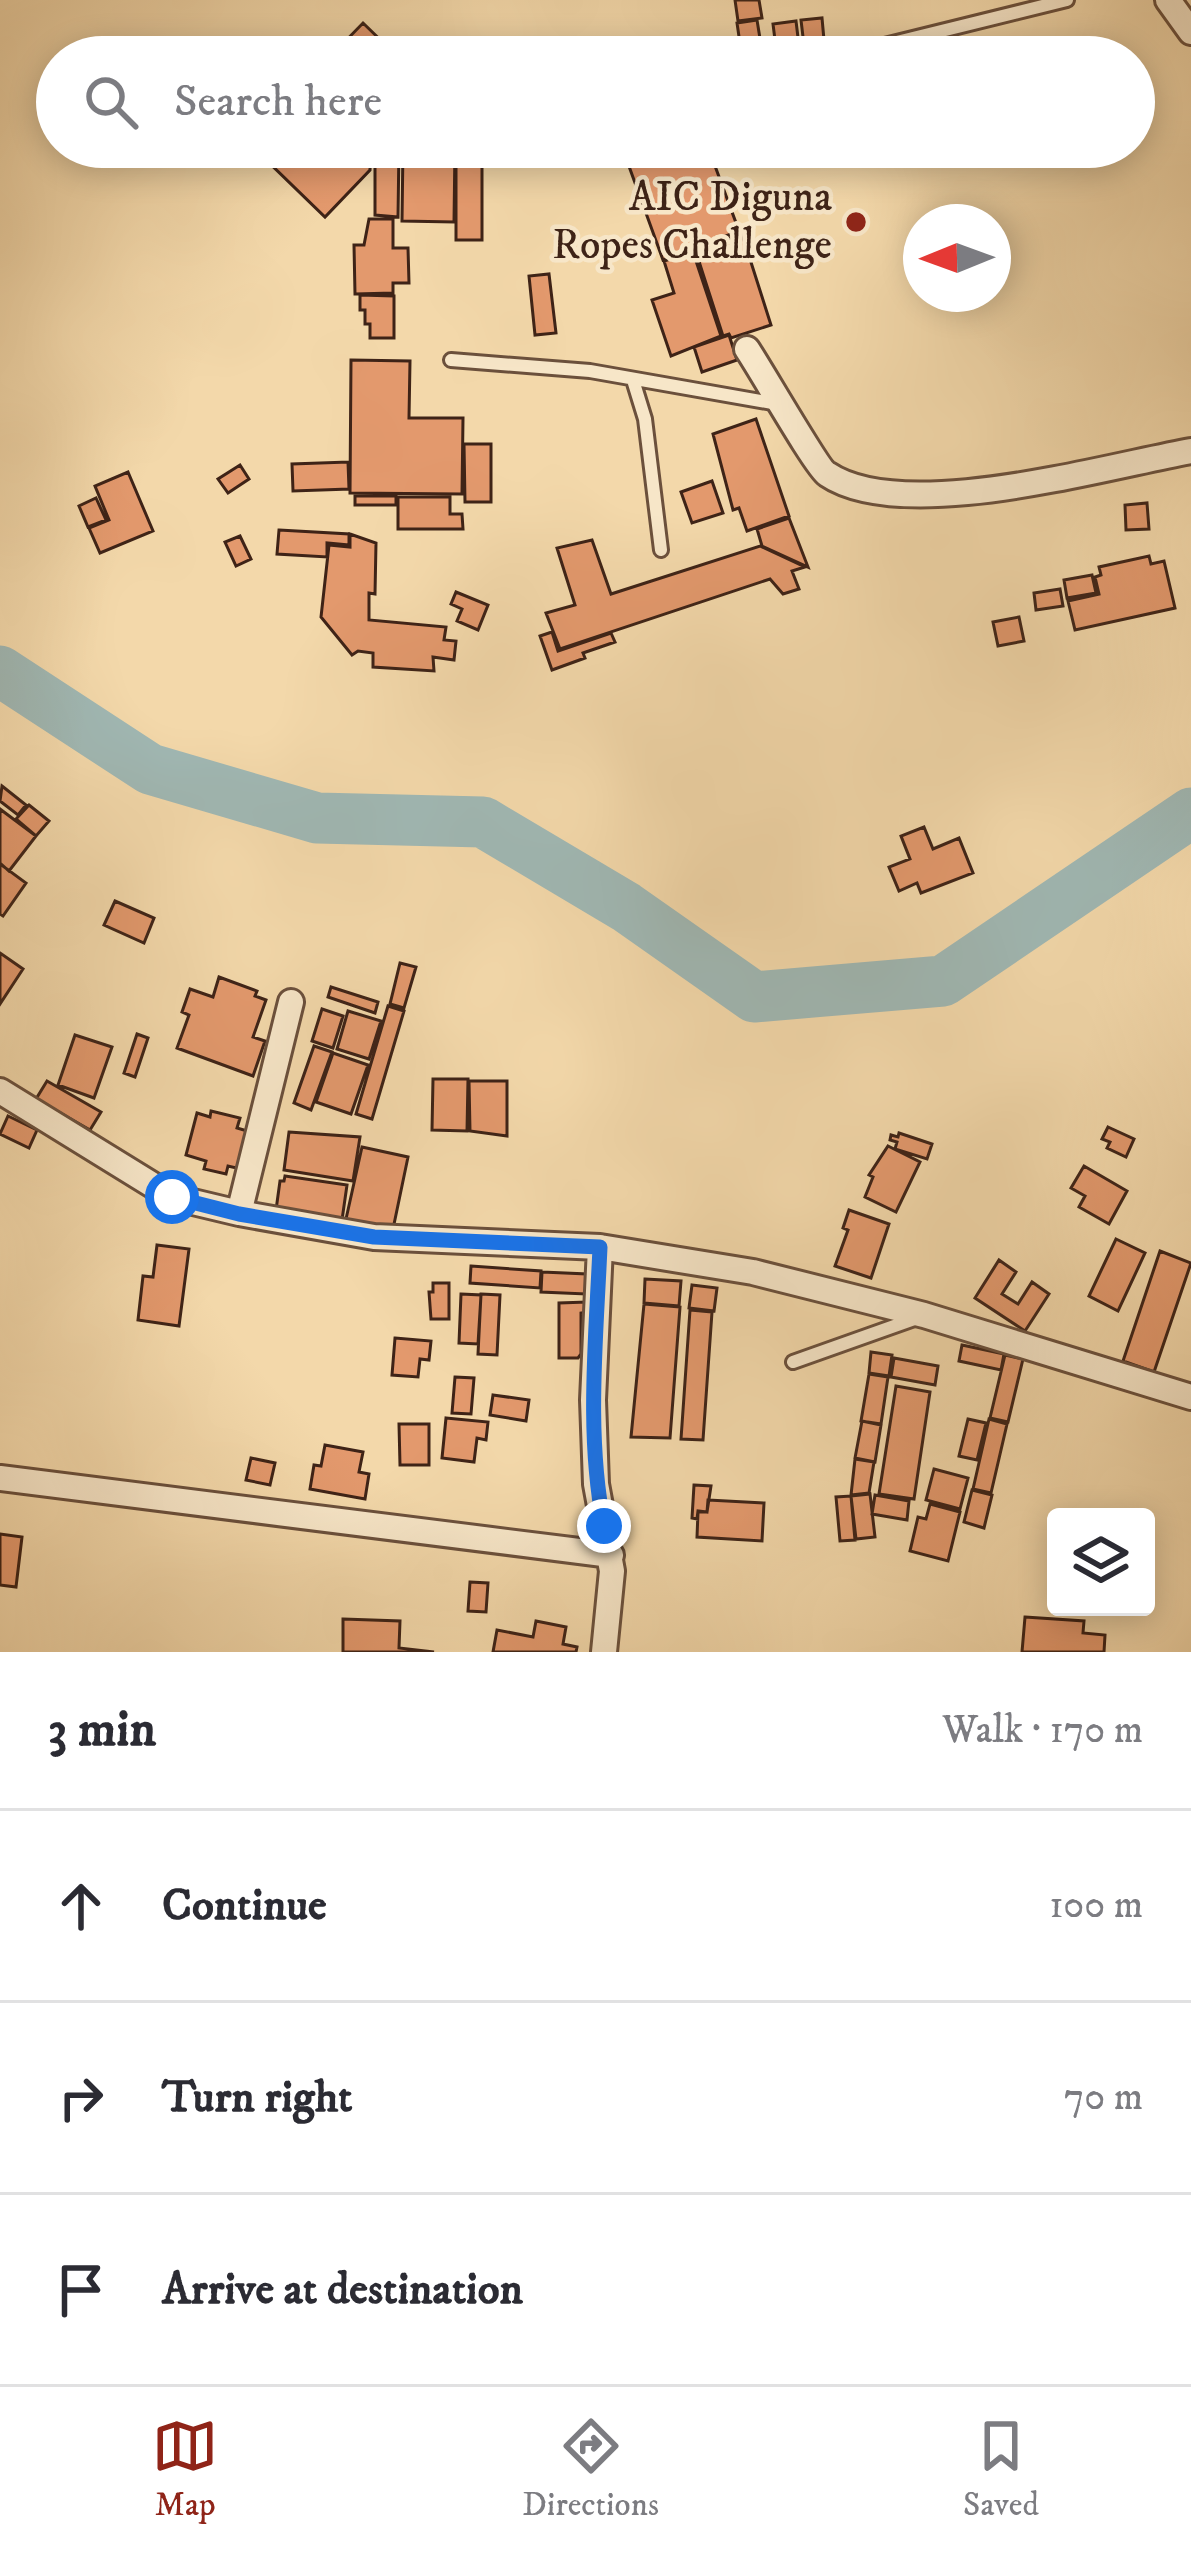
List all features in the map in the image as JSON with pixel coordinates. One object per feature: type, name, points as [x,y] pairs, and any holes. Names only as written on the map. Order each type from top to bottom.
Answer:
[{"type":"street","points":[[1168,0],[1191,32]]},
{"type":"street","points":[[747,349],[824,473],[886,496],[950,496],[1191,451]]},
{"type":"street","points":[[239,1214],[291,1002]]},
{"type":"street","points":[[0,1090],[172,1197],[239,1214],[374,1237],[600,1247],[753,1272],[924,1315],[1191,1397]]},
{"type":"street","points":[[600,1247],[596,1484],[611,1555],[604,1652]]},
{"type":"street","points":[[0,1478],[611,1555]]},
{"type":"lane","points":[[921,36],[1067,0]]},
{"type":"lane","points":[[451,359],[590,371],[785,406]]},
{"type":"lane","points":[[633,380],[645,418],[661,550]]},
{"type":"lane","points":[[793,1363],[924,1315]]},
{"type":"building","points":[[735,0],[759,0],[762,18],[738,21]]},
{"type":"building","points":[[822,18],[824,36],[803,36],[801,20]]},
{"type":"building","points":[[757,20],[760,36],[739,36],[737,23]]},
{"type":"building","points":[[796,21],[798,36],[774,36],[773,24]]},
{"type":"building","points":[[363,23],[376,36],[350,36]]},
{"type":"building","points":[[275,168],[370,168],[325,217]]},
{"type":"building","points":[[375,168],[399,168],[398,217],[375,215]]},
{"type":"building","points":[[403,168],[455,168],[454,222],[402,221]]},
{"type":"building","points":[[456,168],[482,168],[482,240],[456,240]]},
{"type":"building","points":[[630,168],[716,168],[739,231],[663,260]]},
{"type":"building","points":[[369,219],[393,219],[393,248],[408,248],[409,283],[393,283],[393,293],[355,294],[354,245],[364,245]]},
{"type":"building","points":[[742,234],[771,325],[731,338],[723,336],[695,249]]},
{"type":"building","points":[[693,252],[721,336],[671,356],[652,300],[674,293],[664,261]]},
{"type":"building","points":[[549,274],[556,333],[535,335],[529,276]]},
{"type":"building","points":[[360,295],[394,296],[394,338],[370,338]]},
{"type":"building","points":[[729,335],[737,360],[702,372],[694,347]]},
{"type":"building","points":[[351,360],[410,361],[409,418],[463,418],[462,494],[350,493]]},
{"type":"building","points":[[756,419],[789,516],[747,531],[739,508],[733,510],[713,434]]},
{"type":"building","points":[[464,444],[491,444],[491,502],[465,502]]},
{"type":"building","points":[[348,462],[349,489],[293,491],[292,464]]},
{"type":"building","points":[[240,465],[249,479],[228,493],[218,479]]},
{"type":"building","points":[[128,472],[153,531],[100,553],[89,528],[109,520],[95,486]]},
{"type":"building","points":[[712,481],[723,513],[692,523],[681,492]]},
{"type":"building","points":[[355,496],[396,496],[396,505],[355,505]]},
{"type":"building","points":[[398,497],[450,497],[450,514],[462,514],[463,529],[398,529]]},
{"type":"building","points":[[96,498],[106,520],[88,527],[79,506]]},
{"type":"building","points":[[1147,503],[1149,529],[1126,530],[1125,505]]},
{"type":"building","points":[[789,518],[808,567],[762,546],[757,529]]},
{"type":"building","points":[[279,530],[349,534],[349,545],[327,543],[327,557],[277,554]]},
{"type":"building","points":[[350,534],[376,543],[375,594],[369,593],[369,620],[446,627],[444,640],[456,641],[454,660],[433,657],[434,671],[373,667],[373,653],[352,655],[321,617],[329,545],[350,547]]},
{"type":"building","points":[[240,536],[251,559],[236,566],[225,542]]},
{"type":"building","points":[[592,540],[611,594],[760,546],[805,567],[792,571],[799,589],[783,594],[770,579],[560,649],[546,613],[575,605],[557,548]]},
{"type":"building","points":[[1149,556],[1151,564],[1164,561],[1175,608],[1075,630],[1068,601],[1099,594],[1095,577],[1101,575],[1099,567]]},
{"type":"building","points":[[1092,575],[1096,593],[1067,598],[1064,580]]},
{"type":"building","points":[[1060,589],[1063,606],[1036,610],[1034,593]]},
{"type":"building","points":[[456,592],[488,605],[478,630],[457,621],[462,609],[451,604]]},
{"type":"building","points":[[1019,617],[1024,641],[998,646],[993,622]]},
{"type":"building","points":[[552,632],[558,651],[611,633],[615,642],[552,670],[540,636]]},
{"type":"building","points":[[2,786],[26,805],[18,815],[0,801]]},
{"type":"building","points":[[29,805],[49,821],[36,836],[16,819]]},
{"type":"building","points":[[0,809],[36,836],[9,871],[0,863]]},
{"type":"building","points":[[924,827],[933,849],[959,838],[973,873],[921,893],[917,883],[899,891],[889,867],[910,859],[901,836]]},
{"type":"building","points":[[0,864],[26,883],[3,916],[0,914]]},
{"type":"building","points":[[115,901],[154,918],[144,943],[104,925]]},
{"type":"building","points":[[0,953],[23,969],[0,1004]]},
{"type":"building","points":[[400,963],[416,967],[404,1008],[390,1004]]},
{"type":"building","points":[[219,977],[257,991],[255,996],[266,1000],[253,1037],[265,1041],[253,1076],[177,1048],[189,1015],[182,1012],[190,989],[213,997]]},
{"type":"building","points":[[331,987],[378,1002],[375,1013],[328,997]]},
{"type":"building","points":[[388,1006],[404,1011],[372,1119],[356,1114]]},
{"type":"building","points":[[322,1009],[343,1016],[333,1048],[312,1041]]},
{"type":"building","points":[[348,1011],[381,1021],[369,1059],[337,1049]]},
{"type":"building","points":[[137,1034],[148,1038],[135,1077],[124,1073]]},
{"type":"building","points":[[75,1035],[112,1047],[94,1098],[58,1085]]},
{"type":"building","points":[[314,1046],[332,1052],[311,1110],[294,1103]]},
{"type":"building","points":[[333,1053],[368,1065],[351,1114],[316,1102]]},
{"type":"building","points":[[433,1079],[468,1079],[467,1131],[432,1130]]},
{"type":"building","points":[[47,1081],[101,1112],[90,1130],[36,1099]]},
{"type":"building","points":[[469,1081],[507,1081],[507,1136],[470,1131]]},
{"type":"building","points":[[211,1111],[240,1118],[237,1128],[254,1133],[245,1170],[228,1166],[226,1174],[204,1169],[206,1161],[186,1155],[197,1113],[210,1117]]},
{"type":"building","points":[[8,1116],[37,1130],[29,1148],[0,1134]]},
{"type":"building","points":[[1108,1127],[1134,1139],[1126,1157],[1107,1148],[1110,1142],[1102,1139]]},
{"type":"building","points":[[289,1132],[360,1137],[353,1181],[284,1170]]},
{"type":"building","points":[[899,1133],[932,1144],[927,1159],[895,1149],[897,1142],[890,1140],[891,1135],[898,1137]]},
{"type":"building","points":[[888,1146],[920,1162],[896,1212],[865,1197],[873,1177],[869,1175]]},
{"type":"building","points":[[362,1147],[408,1157],[393,1229],[346,1219]]},
{"type":"building","points":[[1084,1166],[1127,1191],[1109,1224],[1079,1207],[1085,1196],[1071,1188]]},
{"type":"building","points":[[285,1176],[347,1185],[342,1220],[276,1210]]},
{"type":"building","points":[[849,1210],[889,1224],[871,1278],[835,1266],[848,1230],[843,1228]]},
{"type":"building","points":[[1116,1239],[1145,1253],[1118,1311],[1089,1296]]},
{"type":"building","points":[[157,1245],[189,1249],[179,1326],[138,1320],[143,1276],[153,1277]]},
{"type":"building","points":[[1160,1251],[1191,1263],[1154,1372],[1123,1361]]},
{"type":"building","points":[[999,1260],[1016,1272],[1002,1294],[1018,1304],[1032,1282],[1049,1294],[1025,1331],[975,1298]]},
{"type":"building","points":[[471,1266],[541,1271],[540,1288],[470,1283]]},
{"type":"building","points":[[542,1272],[587,1274],[586,1294],[541,1292]]},
{"type":"building","points":[[645,1279],[681,1281],[679,1306],[644,1303]]},
{"type":"building","points":[[433,1283],[449,1283],[449,1319],[431,1319]]},
{"type":"building","points":[[692,1285],[717,1288],[714,1311],[689,1308]]},
{"type":"building","points":[[461,1294],[481,1295],[478,1344],[459,1343]]},
{"type":"building","points":[[481,1294],[500,1295],[497,1355],[478,1354]]},
{"type":"building","points":[[587,1302],[588,1312],[581,1313],[581,1354],[559,1358],[559,1303]]},
{"type":"building","points":[[644,1304],[680,1307],[670,1438],[631,1437]]},
{"type":"building","points":[[690,1310],[712,1312],[703,1440],[681,1439]]},
{"type":"building","points":[[395,1338],[431,1341],[429,1360],[420,1359],[418,1377],[392,1375]]},
{"type":"building","points":[[962,1345],[1004,1354],[1001,1370],[959,1361]]},
{"type":"building","points":[[871,1352],[892,1355],[889,1376],[869,1373]]},
{"type":"building","points":[[1005,1355],[1023,1359],[1008,1422],[990,1418]]},
{"type":"building","points":[[894,1358],[938,1366],[935,1385],[891,1377]]},
{"type":"building","points":[[869,1374],[888,1377],[881,1424],[861,1421]]},
{"type":"building","points":[[455,1377],[474,1378],[471,1414],[452,1413]]},
{"type":"building","points":[[896,1386],[930,1392],[914,1499],[879,1494]]},
{"type":"building","points":[[493,1395],[529,1400],[526,1421],[490,1415]]},
{"type":"building","points":[[446,1418],[488,1422],[486,1440],[477,1438],[474,1462],[442,1458]]},
{"type":"building","points":[[968,1419],[986,1423],[977,1460],[959,1456]]},
{"type":"building","points":[[989,1419],[1007,1424],[991,1493],[973,1489]]},
{"type":"building","points":[[862,1421],[881,1425],[875,1462],[855,1458]]},
{"type":"building","points":[[399,1424],[429,1424],[429,1465],[400,1465]]},
{"type":"building","points":[[325,1445],[363,1452],[359,1472],[369,1474],[365,1499],[310,1489],[314,1465],[321,1466]]},
{"type":"building","points":[[251,1458],[275,1463],[270,1485],[246,1480]]},
{"type":"building","points":[[855,1459],[874,1462],[869,1493],[851,1495]]},
{"type":"building","points":[[934,1469],[968,1478],[960,1509],[926,1500]]},
{"type":"building","points":[[694,1485],[711,1486],[707,1512],[698,1511],[697,1519],[692,1518]]},
{"type":"building","points":[[972,1490],[992,1495],[984,1528],[964,1522]]},
{"type":"building","points":[[870,1494],[875,1537],[856,1539],[851,1496]]},
{"type":"building","points":[[875,1495],[909,1501],[907,1520],[872,1514]]},
{"type":"building","points":[[851,1496],[855,1540],[840,1541],[836,1497]]},
{"type":"building","points":[[708,1500],[764,1503],[762,1541],[697,1537],[698,1512],[707,1512]]},
{"type":"building","points":[[930,1504],[960,1512],[948,1561],[910,1551],[918,1517],[926,1519]]},
{"type":"building","points":[[0,1534],[22,1537],[16,1587],[0,1585]]},
{"type":"building","points":[[470,1582],[488,1583],[486,1612],[468,1611]]},
{"type":"building","points":[[1025,1617],[1084,1621],[1083,1633],[1105,1635],[1104,1652],[1022,1652]]},
{"type":"building","points":[[343,1619],[400,1621],[399,1648],[434,1652],[343,1652]]},
{"type":"building","points":[[536,1621],[566,1627],[563,1644],[577,1647],[576,1652],[493,1652],[497,1630],[533,1637]]},
{"type":"waterway","points":[[0,671],[150,769],[317,818],[483,822],[626,907],[754,997],[943,981],[1191,813]]},
{"type":"place","name":"AIC Diguna Ropes Challenge","points":[[856,222]]},
{"type":"route","points":[[172,1197],[239,1214],[374,1237],[600,1247],[593,1400],[596,1484],[604,1526]]}]
